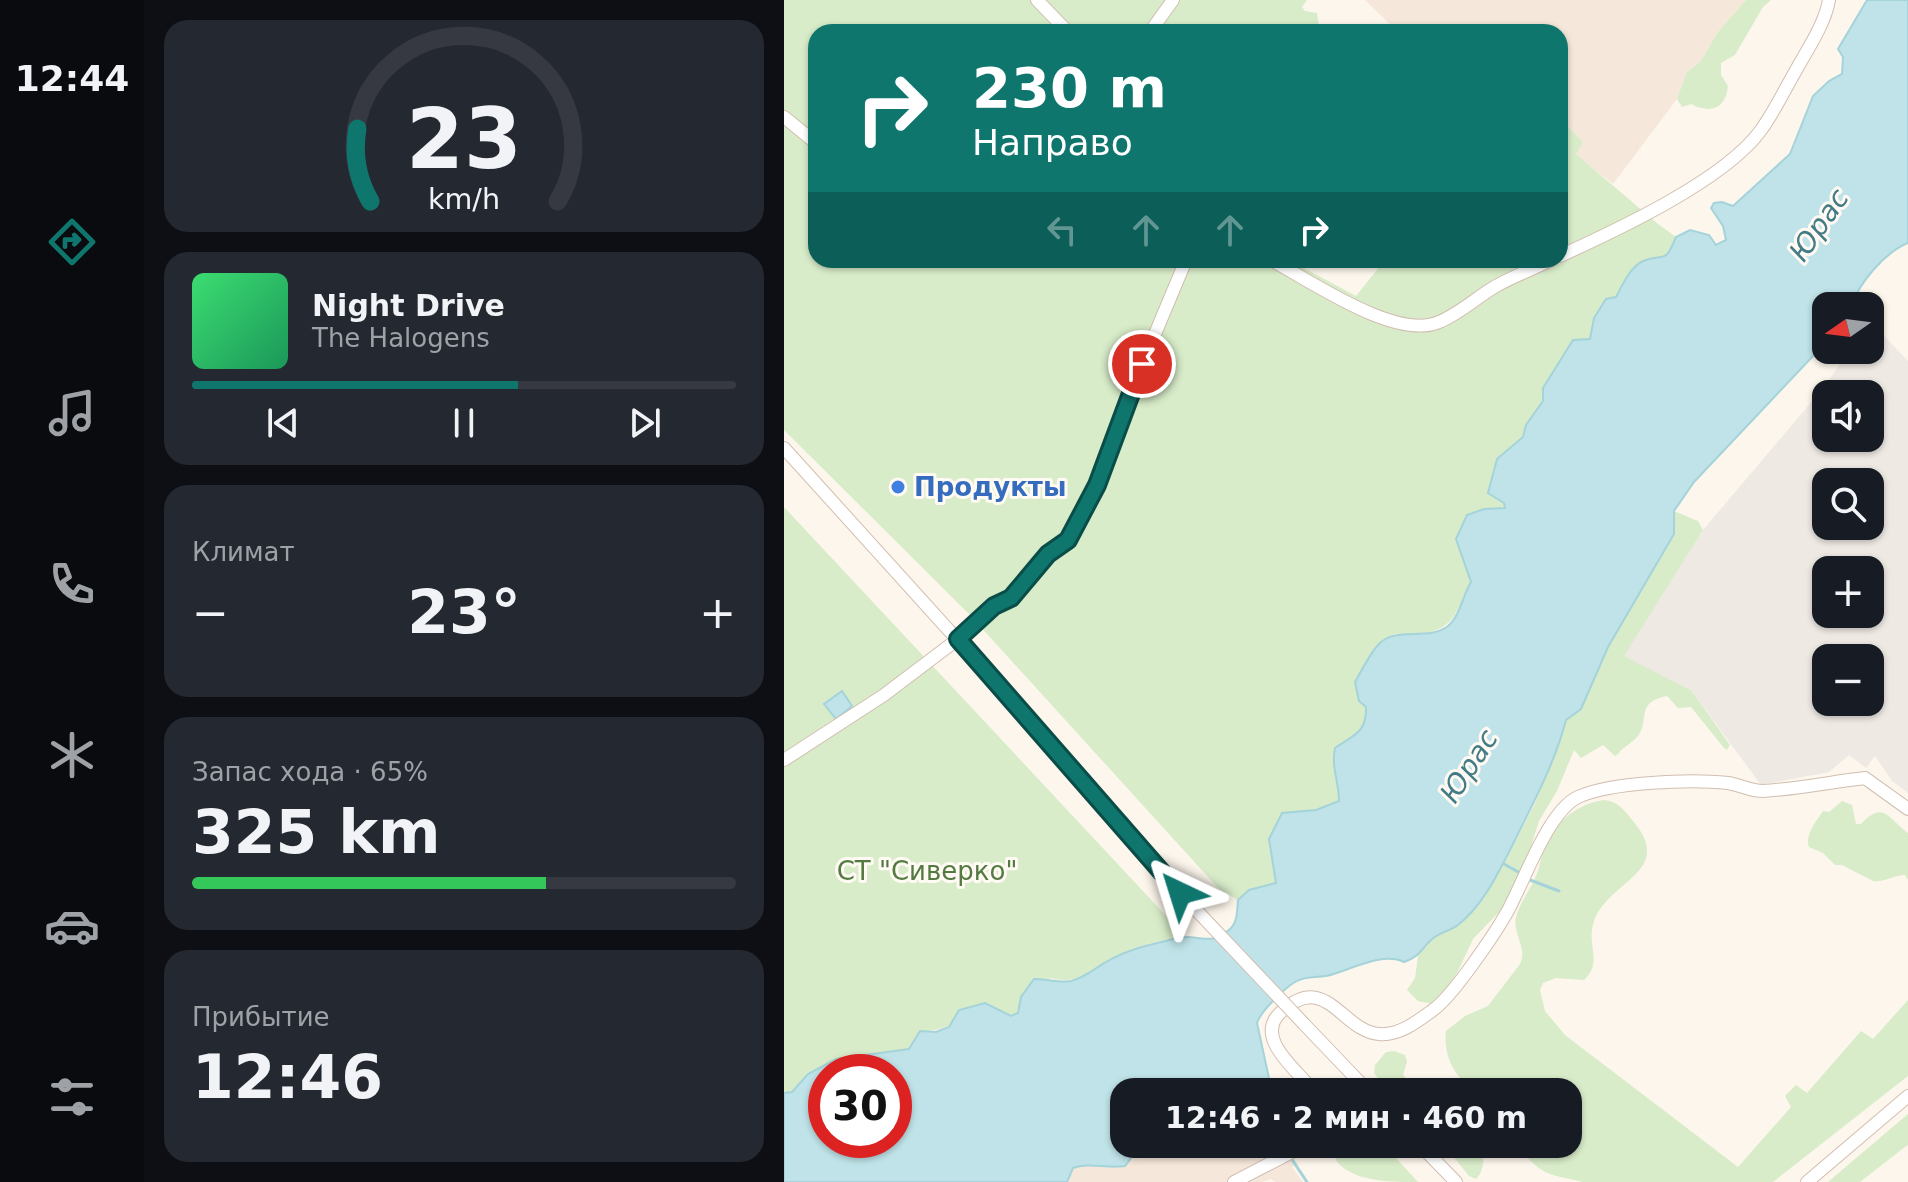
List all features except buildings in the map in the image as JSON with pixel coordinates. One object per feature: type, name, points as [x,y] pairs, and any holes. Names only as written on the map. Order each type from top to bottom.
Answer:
[{"type":"street","points":[[1037,0],[1060,24]]},
{"type":"street","points":[[1156,24],[1173,0]]},
{"type":"street","points":[[1568,252],[1657,207],[1714,173],[1761,131],[1803,58],[1829,0]]},
{"type":"street","points":[[784,117],[808,136]]},
{"type":"street","points":[[784,760],[884,695],[958,639],[994,606],[1011,598],[1048,554],[1068,540],[1104,469],[1137,376],[1183,268]]},
{"type":"street","points":[[1286,268],[1394,324],[1426,326],[1440,322],[1496,286],[1534,268]]},
{"type":"street","points":[[784,448],[958,639],[1181,895],[1356,1078]]},
{"type":"street","points":[[1302,1078],[1276,1048],[1272,1031],[1274,1018],[1291,1002],[1314,997],[1330,1003],[1376,1034],[1390,1034],[1413,1024],[1438,1007],[1506,915],[1548,829],[1562,808],[1577,798],[1593,792],[1677,781],[1730,784],[1759,791],[1865,778],[1908,809]]},
{"type":"street","points":[[1807,1182],[1908,1096]]},
{"type":"street","points":[[1234,1182],[1278,1158]]},
{"type":"street","points":[[1433,1158],[1456,1182]]},
{"type":"shaded area","points":[[1365,0],[1746,0],[1717,33],[1701,61],[1689,70],[1677,99],[1613,184],[1575,154],[1583,142],[1568,126],[1568,24],[1390,24]]},
{"type":"shaded area","points":[[1884,336],[1908,361],[1908,793],[1892,781],[1875,756],[1866,768],[1849,755],[1829,772],[1761,785],[1691,690],[1623,656],[1703,530],[1812,401],[1812,452],[1884,452],[1884,380],[1829,380],[1840,364],[1884,364]]},
{"type":"shaded area","points":[[1131,1158],[1292,1158],[1299,1165],[1292,1167],[1303,1182],[1275,1182],[1271,1179],[1262,1182],[1067,1182],[1073,1168],[1082,1165],[1125,1166]]},
{"type":"green space","points":[[784,0],[1307,0],[1302,7],[1305,11],[1317,13],[1319,24],[808,24],[808,268],[1304,268],[1356,296],[1379,268],[1568,268],[1568,126],[1583,142],[1576,154],[1676,237],[1666,255],[1638,264],[1616,298],[1606,300],[1594,318],[1590,339],[1573,340],[1543,388],[1543,401],[1526,425],[1523,437],[1497,459],[1496,499],[1504,503],[1505,508],[1484,509],[1467,515],[1456,539],[1472,582],[1452,619],[1445,625],[1421,634],[1394,634],[1366,707],[1366,721],[1361,731],[1335,748],[1339,801],[1316,810],[1282,813],[1269,839],[1276,883],[1249,890],[1238,900],[1219,889],[968,613],[784,430]]},
{"type":"green space","points":[[1746,0],[1771,0],[1763,7],[1735,55],[1721,63],[1721,75],[1728,86],[1724,100],[1711,109],[1691,104],[1682,107],[1677,99],[1687,72],[1701,61],[1717,33]]},
{"type":"green space","name":"СТ \"Сиверко\"","points":[[784,507],[1185,936],[1130,950],[1083,976],[1062,980],[1051,978],[1021,997],[1018,1013],[1011,1016],[985,1003],[947,1027],[920,1031],[909,1049],[872,1054],[808,1054],[808,1074],[792,1092],[784,1093]]},
{"type":"green space","points":[[1674,511],[1698,521],[1703,530],[1624,656],[1691,690],[1730,745],[1727,750],[1724,748],[1691,707],[1678,708],[1667,696],[1647,707],[1638,736],[1615,756],[1603,745],[1581,758],[1574,750],[1557,791],[1539,821],[1525,866],[1505,906],[1473,939],[1440,999],[1432,1004],[1418,1001],[1407,990],[1415,978],[1418,956],[1432,938],[1457,926],[1485,897],[1504,864],[1535,803],[1566,719],[1581,709],[1608,647],[1674,535]]},
{"type":"green space","points":[[1604,800],[1620,807],[1644,838],[1647,851],[1637,873],[1604,903],[1596,916],[1592,935],[1594,958],[1590,973],[1584,980],[1556,978],[1543,983],[1540,990],[1545,1011],[1565,1035],[1738,1167],[1791,1107],[1785,1096],[1796,1085],[1807,1093],[1861,1031],[1873,1039],[1908,1000],[1908,1076],[1773,1182],[1583,1182],[1544,1172],[1528,1158],[1582,1158],[1582,1078],[1461,1078],[1452,1066],[1446,1049],[1446,1031],[1465,1016],[1488,1006],[1520,964],[1522,952],[1516,917],[1551,834],[1574,811]]},
{"type":"green space","points":[[1842,801],[1852,805],[1856,824],[1881,812],[1908,833],[1908,880],[1905,875],[1873,881],[1842,865],[1835,865],[1823,853],[1809,847],[1810,833],[1823,811],[1829,812]]},
{"type":"green space","points":[[1386,1052],[1405,1055],[1407,1062],[1403,1075],[1406,1078],[1378,1078],[1374,1073],[1375,1065]]},
{"type":"green space","points":[[1908,1114],[1908,1145],[1860,1182],[1828,1182]]},
{"type":"green space","points":[[1336,1158],[1396,1158],[1418,1182],[1376,1180],[1355,1174],[1339,1164]]},
{"type":"green space","points":[[1454,1158],[1483,1158],[1476,1179],[1469,1176]]},
{"type":"water","name":"Юрас","points":[[1867,0],[1908,0],[1908,243],[1874,269],[1858,292],[1812,292],[1812,357],[1694,482],[1674,511],[1674,534],[1608,647],[1581,709],[1566,720],[1534,802],[1475,909],[1455,927],[1434,938],[1417,955],[1404,962],[1395,959],[1375,961],[1326,976],[1303,979],[1285,989],[1257,1023],[1269,1078],[1110,1078],[1110,1158],[1131,1158],[1125,1166],[1079,1166],[1073,1168],[1067,1182],[784,1182],[784,1093],[792,1092],[808,1074],[808,1158],[912,1158],[912,1054],[872,1054],[909,1049],[920,1031],[936,1032],[949,1027],[959,1010],[985,1003],[1011,1016],[1018,1013],[1021,997],[1034,979],[1071,981],[1142,947],[1185,937],[1216,938],[1233,926],[1238,900],[1249,890],[1276,883],[1269,839],[1282,813],[1316,810],[1339,801],[1335,748],[1362,728],[1366,707],[1359,701],[1355,682],[1372,653],[1385,639],[1402,634],[1440,631],[1456,617],[1471,582],[1456,539],[1467,515],[1484,509],[1505,508],[1504,503],[1488,493],[1497,459],[1523,437],[1526,425],[1543,401],[1543,388],[1573,340],[1590,339],[1594,318],[1606,299],[1616,297],[1638,264],[1666,255],[1676,237],[1690,230],[1709,235],[1716,245],[1726,240],[1723,226],[1711,208],[1714,203],[1733,206],[1790,154],[1813,96],[1842,74],[1843,57],[1838,49]]},
{"type":"water","points":[[842,691],[852,706],[836,719],[824,704]]},
{"type":"waterway","points":[[1504,864],[1520,873]]},
{"type":"waterway","points":[[1530,880],[1559,891]]},
{"type":"waterway","points":[[1293,1161],[1307,1182]]},
{"type":"place","name":"Продукты","points":[[898,487]]},
{"type":"route","points":[[1142,364],[1104,469],[1068,540],[1048,554],[1011,598],[994,606],[958,639],[1180,893]]}]
